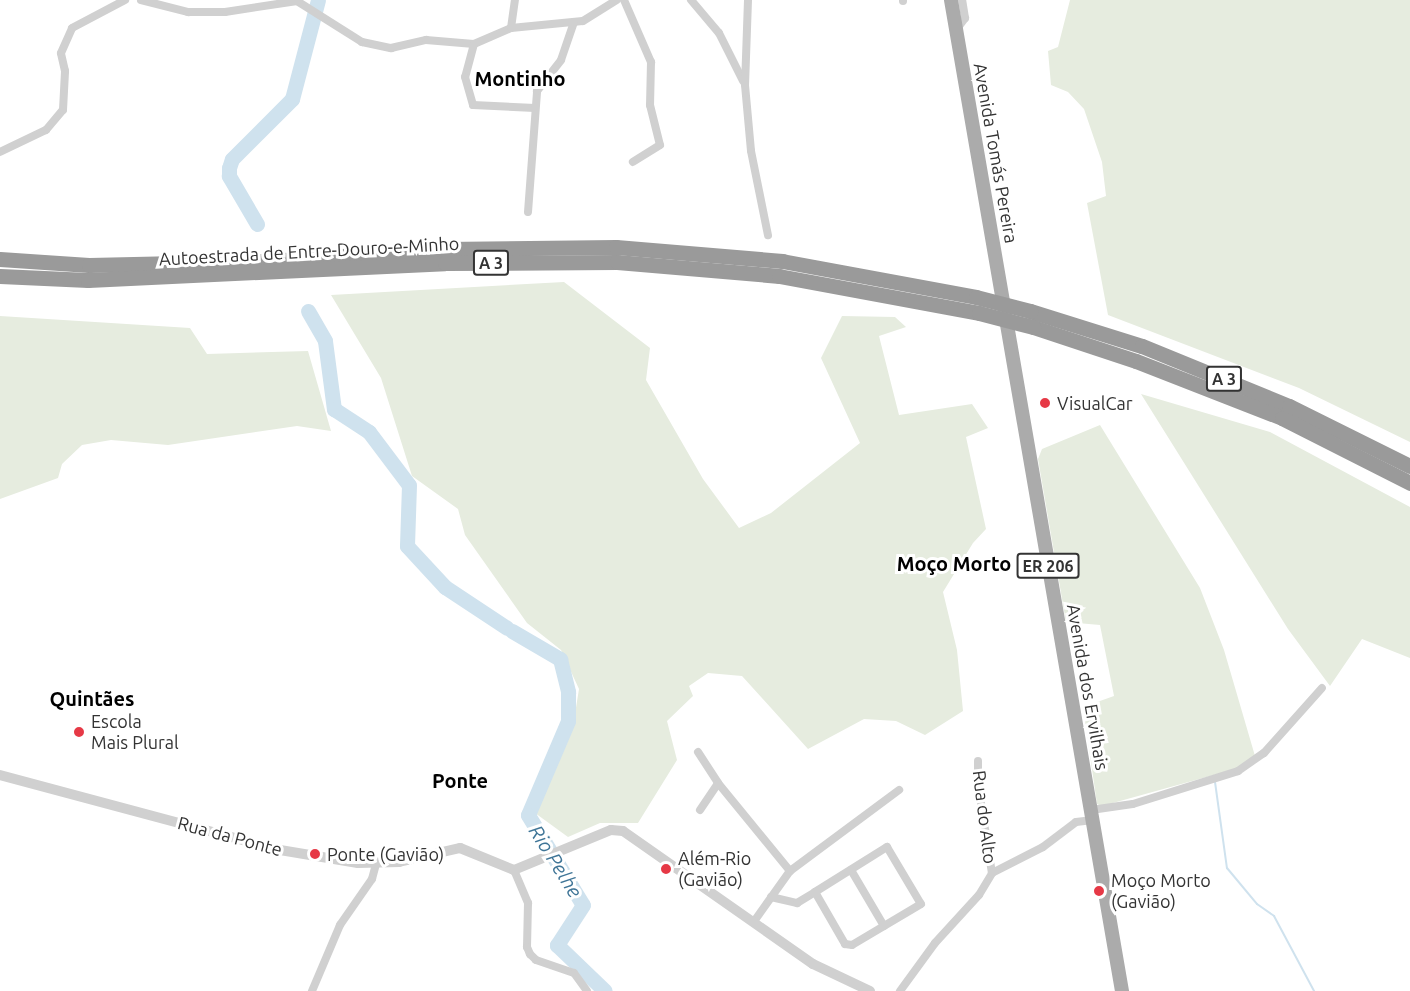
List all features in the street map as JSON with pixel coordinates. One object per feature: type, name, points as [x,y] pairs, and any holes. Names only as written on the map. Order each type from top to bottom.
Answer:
[{"type":"highway","name":"Autoestrada de Entre-Douro-e-Minho","points":[[0,259],[89,266],[268,261],[444,249],[616,247],[782,261],[976,297],[1030,311],[1142,346],[1247,388],[1410,466]]},
{"type":"highway","name":"Autoestrada de Entre-Douro-e-Minho","points":[[0,276],[88,280],[445,263],[617,262],[779,276],[979,313],[1033,327],[1136,361],[1282,418],[1410,483]]},
{"type":"main road","name":"Avenida Tomás Pereira","points":[[951,0],[1005,312]]},
{"type":"main road","name":"Avenida dos Ervilhais","points":[[1005,312],[1092,814]]},
{"type":"main road","name":"ER 206","points":[[1092,814],[1122,991]]},
{"type":"street","points":[[0,152],[46,130],[63,110],[65,71],[61,53],[72,28],[125,0]]},
{"type":"street","points":[[141,0],[188,12],[225,12],[297,1],[310,5],[362,42],[391,48],[426,40],[474,44],[511,28],[583,21],[617,0]]},
{"type":"street","points":[[511,28],[515,0]]},
{"type":"street","points":[[624,0],[651,62],[650,105],[660,145],[633,162]]},
{"type":"street","points":[[691,0],[719,33],[745,85]]},
{"type":"street","points":[[748,0],[745,85],[751,151],[768,235]]},
{"type":"street","points":[[956,30],[965,18],[962,0]]},
{"type":"street","points":[[528,212],[537,91],[561,60],[574,22]]},
{"type":"street","points":[[474,44],[465,77],[473,105],[536,108]]},
{"type":"street","points":[[900,991],[935,943],[980,895],[992,873],[1042,847],[1076,822],[1092,814],[1133,804],[1251,764],[1322,688]]},
{"type":"street","points":[[698,752],[718,783],[790,871]]},
{"type":"street","name":"Rua do Alto","points":[[978,761],[978,784],[992,873]]},
{"type":"street","name":"Rua da Ponte","points":[[0,775],[280,850],[376,864],[460,848],[514,870]]},
{"type":"street","points":[[700,810],[718,783]]},
{"type":"street","points":[[754,920],[790,871],[899,790]]},
{"type":"street","points":[[587,991],[574,973],[536,960],[526,947],[528,903],[514,870],[562,848],[611,830],[622,831],[754,920],[813,964],[870,991]]},
{"type":"street","points":[[771,897],[797,903],[887,847],[921,904],[852,945],[845,944],[815,892]]},
{"type":"street","points":[[312,991],[340,925],[372,879],[376,864]]},
{"type":"street","points":[[850,870],[884,926]]},
{"type":"shaded area","points":[[1070,0],[1410,0],[1410,442],[1299,388],[1108,315],[1087,203],[1106,196],[1102,162],[1084,109],[1068,92],[1051,85],[1048,51],[1058,47]]},
{"type":"shaded area","points":[[564,282],[650,348],[646,380],[703,479],[739,528],[771,513],[860,443],[821,358],[842,316],[895,317],[906,327],[879,336],[899,415],[972,404],[988,428],[966,437],[986,529],[973,543],[943,592],[957,650],[963,711],[925,735],[896,721],[864,719],[808,749],[742,676],[708,673],[689,686],[693,696],[667,721],[677,760],[638,823],[600,823],[568,837],[535,813],[573,726],[579,689],[561,650],[527,623],[465,535],[458,509],[412,476],[381,378],[331,295]]},
{"type":"shaded area","points":[[0,316],[190,328],[207,354],[308,351],[331,431],[297,426],[168,445],[111,440],[82,445],[62,464],[58,478],[0,499]]},
{"type":"shaded area","points":[[1141,394],[1270,432],[1410,507],[1410,658],[1362,639],[1330,686],[1288,629]]},
{"type":"shaded area","points":[[1100,425],[1200,588],[1224,650],[1255,756],[1239,768],[1102,806],[1097,804],[1083,707],[1114,696],[1100,625],[1066,622],[1038,459],[1042,449]]},
{"type":"waterway","name":"Rio Pelhe","points":[[257,224],[229,176],[229,168],[232,159],[292,99],[318,0]]},
{"type":"waterway","name":"Rio Pelhe","points":[[308,311],[325,341],[334,409],[369,432],[409,485],[407,546],[445,587],[507,628]]},
{"type":"waterway","name":"Rio Pelhe","points":[[512,631],[560,659],[568,692],[568,721],[528,815],[583,905],[557,945],[605,991]]},
{"type":"waterway","points":[[1215,782],[1227,868],[1257,904],[1274,916],[1314,991]]},
{"type":"place","name":"VisualCar","points":[[1045,403]]},
{"type":"place","name":"Escola Mais Plural","points":[[79,732]]},
{"type":"place","name":"Ponte (Gavião)","points":[[315,854]]},
{"type":"place","name":"Além-Rio (Gavião)","points":[[666,869]]},
{"type":"place","name":"Moço Morto (Gavião)","points":[[1099,891]]},
{"type":"district","name":"Montinho","points":[[520,78]]},
{"type":"district","name":"Moço Morto","points":[[954,563]]},
{"type":"district","name":"Quintães","points":[[92,698]]},
{"type":"district","name":"Ponte","points":[[460,780]]}]
